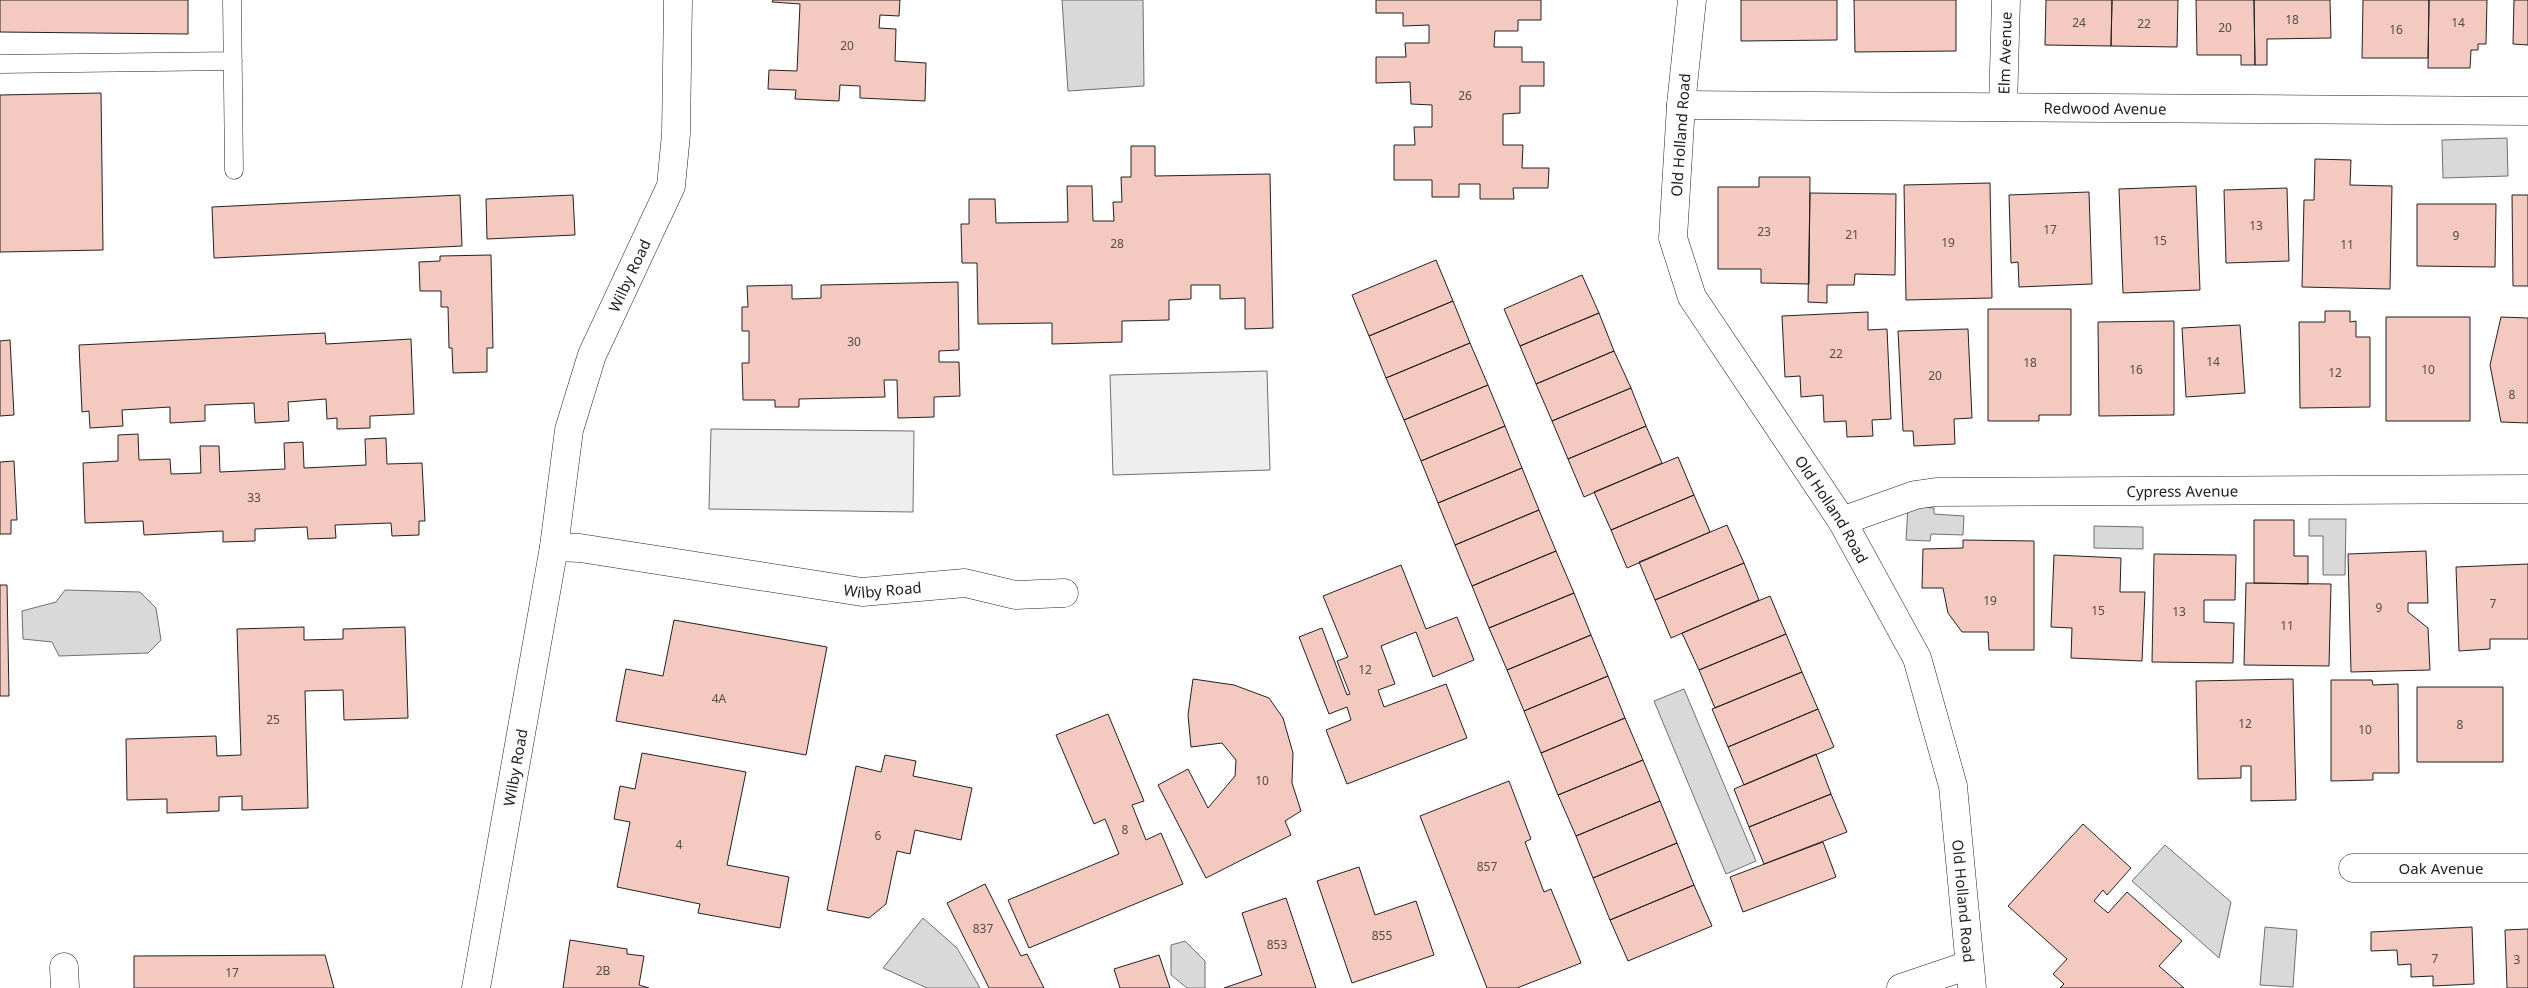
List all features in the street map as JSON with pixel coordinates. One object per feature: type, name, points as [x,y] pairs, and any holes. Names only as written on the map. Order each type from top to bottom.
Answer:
[{"type":"street","name":"Wilby Road","points":[[476,988],[554,547],[569,430],[582,381],[592,355],[671,186],[676,134],[678,0]]},
{"type":"street","name":"Old Holland Road","points":[[1692,0],[1682,105],[1673,238],[1692,297],[1842,521],[1918,658],[1953,786],[1970,977],[1901,988]]},
{"type":"street","name":"Elm Avenue","points":[[2003,107],[2006,0]]},
{"type":"street","name":"Redwood Avenue","points":[[1682,105],[2528,111]]},
{"type":"street","name":"Cypress Avenue","points":[[1842,521],[1914,495],[1936,492],[2528,489]]},
{"type":"street","name":"Wilby Road","points":[[554,547],[580,548],[862,592],[965,583],[1015,595],[1064,593]]},
{"type":"street","name":"Oak Avenue","points":[[2353,868],[2528,868]]},
{"type":"lane","points":[[232,0],[234,170]]},
{"type":"lane","points":[[0,64],[233,61]]},
{"type":"shaded area","points":[[1062,0],[1143,0],[1144,86],[1068,91]]},
{"type":"shaded area","points":[[2507,138],[2508,176],[2443,178],[2442,140]]},
{"type":"shaded area","points":[[1267,371],[1270,470],[1113,475],[1110,375]]},
{"type":"shaded area","points":[[711,429],[914,431],[913,512],[709,509]]},
{"type":"shaded area","points":[[1908,506],[1934,508],[1934,514],[1964,516],[1963,535],[1931,534],[1930,541],[1906,540]]},
{"type":"shaded area","points":[[2309,519],[2346,519],[2345,575],[2323,575],[2323,536],[2309,536]]},
{"type":"shaded area","points":[[2094,526],[2143,527],[2143,549],[2094,548]]},
{"type":"shaded area","points":[[65,590],[140,592],[156,608],[161,640],[148,653],[59,656],[52,642],[23,639],[22,611],[56,602]]},
{"type":"shaded area","points":[[1684,689],[1756,861],[1726,874],[1654,701]]},
{"type":"shaded area","points":[[2165,845],[2231,902],[2219,958],[2132,881]]},
{"type":"shaded area","points":[[923,918],[957,948],[980,988],[927,988],[883,968]]},
{"type":"shaded area","points":[[2265,927],[2297,930],[2293,987],[2260,985]]},
{"type":"shaded area","points":[[1185,941],[1205,961],[1205,988],[1187,988],[1171,975],[1171,945]]},
{"type":"building","points":[[0,0],[188,0],[188,34],[0,32]]},
{"type":"building","points":[[773,0],[900,0],[899,16],[880,15],[879,28],[896,29],[895,61],[926,63],[925,101],[860,98],[860,86],[840,85],[839,101],[795,99],[796,90],[768,89],[769,70],[797,71],[800,4],[772,2]]},
{"type":"building","points":[[1376,0],[1541,0],[1541,20],[1518,20],[1518,31],[1495,31],[1494,47],[1522,47],[1522,62],[1544,62],[1544,86],[1520,86],[1520,113],[1503,114],[1503,145],[1523,145],[1522,168],[1549,168],[1548,188],[1513,188],[1514,199],[1480,199],[1480,184],[1459,184],[1459,197],[1432,197],[1432,180],[1394,180],[1394,145],[1415,145],[1414,127],[1432,127],[1432,105],[1411,104],[1410,82],[1376,83],[1376,57],[1406,57],[1405,43],[1429,43],[1429,25],[1403,26],[1403,13],[1376,13]]},
{"type":"building","points":[[1741,0],[1837,0],[1837,40],[1741,41]]},
{"type":"building","points":[[1854,0],[1956,0],[1956,51],[1855,52]]},
{"type":"building","points":[[2046,0],[2112,0],[2111,46],[2045,45]]},
{"type":"building","points":[[2112,0],[2178,0],[2177,47],[2111,46]]},
{"type":"building","points":[[2196,0],[2254,0],[2255,65],[2241,65],[2241,55],[2197,55]]},
{"type":"building","points":[[2254,0],[2330,0],[2331,38],[2267,39],[2267,65],[2255,65]]},
{"type":"building","points":[[2363,0],[2429,0],[2428,58],[2362,58]]},
{"type":"building","points":[[2429,0],[2487,0],[2486,44],[2478,44],[2478,50],[2471,50],[2470,68],[2428,68]]},
{"type":"building","points":[[2514,0],[2528,0],[2528,45],[2513,44]]},
{"type":"building","points":[[101,93],[103,250],[0,252],[0,95]]},
{"type":"building","points":[[1131,146],[1155,146],[1155,176],[1270,174],[1273,328],[1245,329],[1245,298],[1220,299],[1220,285],[1191,285],[1191,299],[1169,300],[1169,320],[1122,321],[1122,342],[1052,344],[1052,323],[978,324],[977,263],[962,263],[961,224],[969,224],[969,199],[995,199],[996,223],[1068,222],[1067,186],[1092,186],[1093,221],[1114,221],[1113,202],[1122,202],[1121,177],[1131,177]]},
{"type":"building","points":[[2315,159],[2351,160],[2350,185],[2392,186],[2390,289],[2302,287],[2304,200],[2314,200]]},
{"type":"building","points":[[1759,177],[1810,177],[1809,284],[1761,283],[1761,269],[1718,269],[1718,187],[1759,187]]},
{"type":"building","points":[[1990,183],[1992,298],[1906,300],[1904,185]]},
{"type":"building","points":[[2196,186],[2200,290],[2123,293],[2119,189]]},
{"type":"building","points":[[2287,188],[2289,261],[2226,263],[2224,190]]},
{"type":"building","points":[[2089,192],[2092,284],[2019,287],[2018,262],[2011,263],[2009,195]]},
{"type":"building","points":[[1810,193],[1896,194],[1895,275],[1855,274],[1854,285],[1827,285],[1827,303],[1808,302]]},
{"type":"building","points":[[460,195],[462,246],[214,258],[212,207]]},
{"type":"building","points":[[573,195],[575,235],[487,239],[486,199]]},
{"type":"building","points":[[2512,195],[2528,195],[2528,286],[2513,286]]},
{"type":"building","points":[[2417,204],[2496,204],[2495,267],[2417,266]]},
{"type":"building","points":[[491,255],[493,348],[487,348],[487,372],[453,373],[452,348],[449,348],[448,307],[441,307],[441,291],[420,291],[419,262],[440,261],[440,256]]},
{"type":"building","points":[[1436,260],[1453,301],[1369,336],[1352,295]]},
{"type":"building","points":[[1582,275],[1599,313],[1520,346],[1504,309]]},
{"type":"building","points":[[958,282],[959,350],[939,351],[939,362],[959,362],[960,396],[934,397],[934,417],[898,418],[897,380],[884,380],[885,397],[799,399],[799,407],[775,407],[775,400],[743,400],[742,363],[749,363],[749,331],[742,331],[742,307],[748,307],[747,286],[792,285],[792,299],[821,298],[821,285]]},
{"type":"building","points":[[1453,301],[1470,343],[1386,378],[1369,336]]},
{"type":"building","points":[[1988,309],[2071,309],[2071,415],[2039,415],[2039,421],[1988,421]]},
{"type":"building","points":[[2325,311],[2350,311],[2350,322],[2356,321],[2356,337],[2370,337],[2370,407],[2300,408],[2299,322],[2325,322]]},
{"type":"building","points":[[1868,312],[1868,330],[1887,329],[1891,419],[1872,420],[1873,436],[1847,437],[1846,421],[1824,422],[1823,395],[1801,397],[1800,376],[1785,377],[1782,316]]},
{"type":"building","points":[[1599,313],[1614,351],[1536,384],[1520,346]]},
{"type":"building","points":[[2386,317],[2470,317],[2470,421],[2386,421]]},
{"type":"building","points":[[2501,317],[2528,318],[2528,423],[2501,422],[2490,365]]},
{"type":"building","points":[[2174,321],[2174,415],[2099,416],[2098,322]]},
{"type":"building","points":[[2240,325],[2245,393],[2186,397],[2182,328]]},
{"type":"building","points":[[1968,329],[1972,418],[1954,419],[1955,444],[1914,446],[1913,431],[1903,431],[1898,331]]},
{"type":"building","points":[[325,333],[326,344],[411,339],[414,414],[370,416],[370,428],[337,429],[337,418],[327,419],[326,399],[288,402],[289,421],[255,423],[254,403],[205,405],[205,421],[170,423],[170,407],[122,410],[123,426],[90,428],[89,411],[82,412],[79,345]]},
{"type":"building","points":[[10,340],[14,415],[0,416],[0,341]]},
{"type":"building","points":[[1470,343],[1488,385],[1404,420],[1386,378]]},
{"type":"building","points":[[1614,351],[1631,388],[1552,421],[1536,384]]},
{"type":"building","points":[[1488,385],[1505,426],[1421,461],[1404,420]]},
{"type":"building","points":[[1631,388],[1646,426],[1568,459],[1552,421]]},
{"type":"building","points":[[1505,426],[1522,468],[1438,503],[1421,461]]},
{"type":"building","points":[[1646,426],[1662,463],[1584,497],[1568,459]]},
{"type":"building","points":[[138,434],[139,460],[170,459],[171,474],[201,473],[200,446],[219,446],[220,472],[285,469],[284,443],[303,442],[304,468],[366,465],[365,439],[386,438],[387,464],[422,463],[425,521],[419,521],[419,535],[392,536],[391,523],[335,525],[336,538],[308,539],[307,527],[255,529],[255,541],[223,542],[223,531],[144,535],[143,521],[85,523],[83,463],[118,461],[118,435]]},
{"type":"building","points":[[1678,457],[1694,495],[1611,530],[1594,492]]},
{"type":"building","points":[[14,461],[17,520],[11,520],[11,534],[0,534],[0,462]]},
{"type":"building","points":[[1522,468],[1539,510],[1455,545],[1438,503]]},
{"type":"building","points":[[1694,495],[1710,532],[1627,568],[1611,530]]},
{"type":"building","points":[[1539,510],[1556,551],[1472,586],[1455,545]]},
{"type":"building","points":[[2254,520],[2294,520],[2294,556],[2308,556],[2308,584],[2254,583]]},
{"type":"building","points":[[1727,525],[1744,563],[1655,600],[1639,562]]},
{"type":"building","points":[[1963,540],[2034,541],[2034,650],[1989,650],[1988,632],[1962,632],[1948,613],[1943,588],[1922,588],[1923,549],[1963,548]]},
{"type":"building","points":[[1556,551],[1574,593],[1489,628],[1472,586]]},
{"type":"building","points":[[2426,551],[2428,603],[2408,603],[2408,612],[2428,628],[2430,670],[2351,672],[2348,554]]},
{"type":"building","points":[[2154,554],[2236,555],[2235,600],[2204,600],[2204,622],[2234,623],[2233,663],[2152,662]]},
{"type":"building","points":[[2054,555],[2121,558],[2120,592],[2145,592],[2142,661],[2071,658],[2072,628],[2051,627]]},
{"type":"building","points":[[1744,563],[1759,600],[1671,638],[1655,600]]},
{"type":"building","points":[[2528,564],[2528,639],[2490,639],[2490,649],[2459,651],[2456,567]]},
{"type":"building","points":[[1401,565],[1426,629],[1457,617],[1474,660],[1433,677],[1416,632],[1381,646],[1395,684],[1378,690],[1384,707],[1446,684],[1467,738],[1347,784],[1326,730],[1351,720],[1347,707],[1329,714],[1299,637],[1322,628],[1347,695],[1350,694],[1337,661],[1348,657],[1323,596]]},
{"type":"building","points":[[2246,583],[2331,584],[2329,666],[2244,665]]},
{"type":"building","points":[[0,585],[7,585],[9,696],[0,696]]},
{"type":"building","points":[[1574,593],[1591,635],[1507,670],[1489,628]]},
{"type":"building","points":[[1770,596],[1786,634],[1699,670],[1682,633]]},
{"type":"building","points":[[674,620],[827,647],[806,755],[616,721],[626,669],[663,676]]},
{"type":"building","points":[[304,627],[304,640],[343,639],[343,629],[405,627],[408,718],[344,720],[343,690],[305,691],[308,808],[242,810],[242,796],[219,797],[219,811],[167,813],[167,799],[127,800],[126,739],[216,736],[217,756],[241,755],[237,629]]},
{"type":"building","points":[[1786,634],[1802,672],[1715,708],[1699,670]]},
{"type":"building","points":[[1591,635],[1608,676],[1524,711],[1507,670]]},
{"type":"building","points":[[1802,672],[1818,709],[1728,747],[1712,709]]},
{"type":"building","points":[[1608,676],[1625,718],[1541,753],[1524,711]]},
{"type":"building","points":[[1193,679],[1234,685],[1269,698],[1283,718],[1293,753],[1292,783],[1301,811],[1285,821],[1291,835],[1206,878],[1158,785],[1188,769],[1208,808],[1235,776],[1236,760],[1222,743],[1191,747],[1188,715]]},
{"type":"building","points":[[2293,679],[2296,800],[2251,801],[2251,766],[2241,766],[2241,778],[2198,779],[2196,681]]},
{"type":"building","points":[[2331,680],[2372,680],[2373,685],[2398,684],[2399,773],[2373,773],[2373,780],[2331,781]]},
{"type":"building","points":[[2417,687],[2503,687],[2503,762],[2417,762]]},
{"type":"building","points":[[1818,709],[1834,747],[1744,785],[1728,747]]},
{"type":"building","points":[[1108,714],[1144,801],[1132,805],[1146,840],[1161,833],[1183,884],[1029,948],[1008,900],[1119,854],[1105,819],[1094,824],[1056,735]]},
{"type":"building","points":[[1625,718],[1643,760],[1558,795],[1541,753]]},
{"type":"building","points":[[642,753],[746,772],[727,865],[789,877],[780,928],[698,913],[700,904],[617,887],[630,822],[614,819],[620,786],[635,789]]},
{"type":"building","points":[[1816,754],[1831,794],[1749,827],[1734,789]]},
{"type":"building","points":[[885,755],[916,761],[913,776],[972,788],[961,840],[915,830],[910,854],[897,851],[886,904],[869,918],[827,910],[856,766],[881,772]]},
{"type":"building","points":[[1643,760],[1660,801],[1576,836],[1558,795]]},
{"type":"building","points":[[1509,781],[1531,839],[1525,842],[1544,892],[1551,889],[1581,963],[1517,988],[1487,988],[1420,816]]},
{"type":"building","points":[[1831,794],[1847,832],[1764,864],[1749,827]]},
{"type":"building","points":[[1660,801],[1677,843],[1593,878],[1576,836]]},
{"type":"building","points":[[2083,824],[2131,868],[2107,895],[2103,890],[2094,901],[2108,913],[2127,892],[2182,941],[2159,966],[2184,988],[2060,988],[2064,984],[2053,974],[2067,959],[2008,906]]},
{"type":"building","points":[[1823,842],[1836,877],[1743,912],[1730,877]]},
{"type":"building","points":[[1677,843],[1694,885],[1610,920],[1593,878]]},
{"type":"building","points":[[1359,867],[1375,915],[1416,901],[1434,955],[1352,983],[1317,881]]},
{"type":"building","points":[[985,884],[1021,956],[1027,954],[1044,988],[989,988],[947,903]]},
{"type":"building","points":[[1694,885],[1712,926],[1628,961],[1610,920]]},
{"type":"building","points":[[1286,898],[1316,988],[1224,988],[1262,975],[1242,913]]},
{"type":"building","points":[[2472,927],[2474,984],[2433,986],[2433,976],[2411,977],[2411,964],[2398,965],[2397,950],[2371,951],[2371,932]]},
{"type":"building","points":[[2528,929],[2528,988],[2507,988],[2505,930]]},
{"type":"building","points":[[570,940],[627,949],[627,954],[644,956],[639,985],[649,988],[563,988]]},
{"type":"building","points":[[325,955],[334,988],[134,988],[134,956]]},
{"type":"building","points":[[1159,955],[1170,988],[1120,988],[1114,969]]}]
